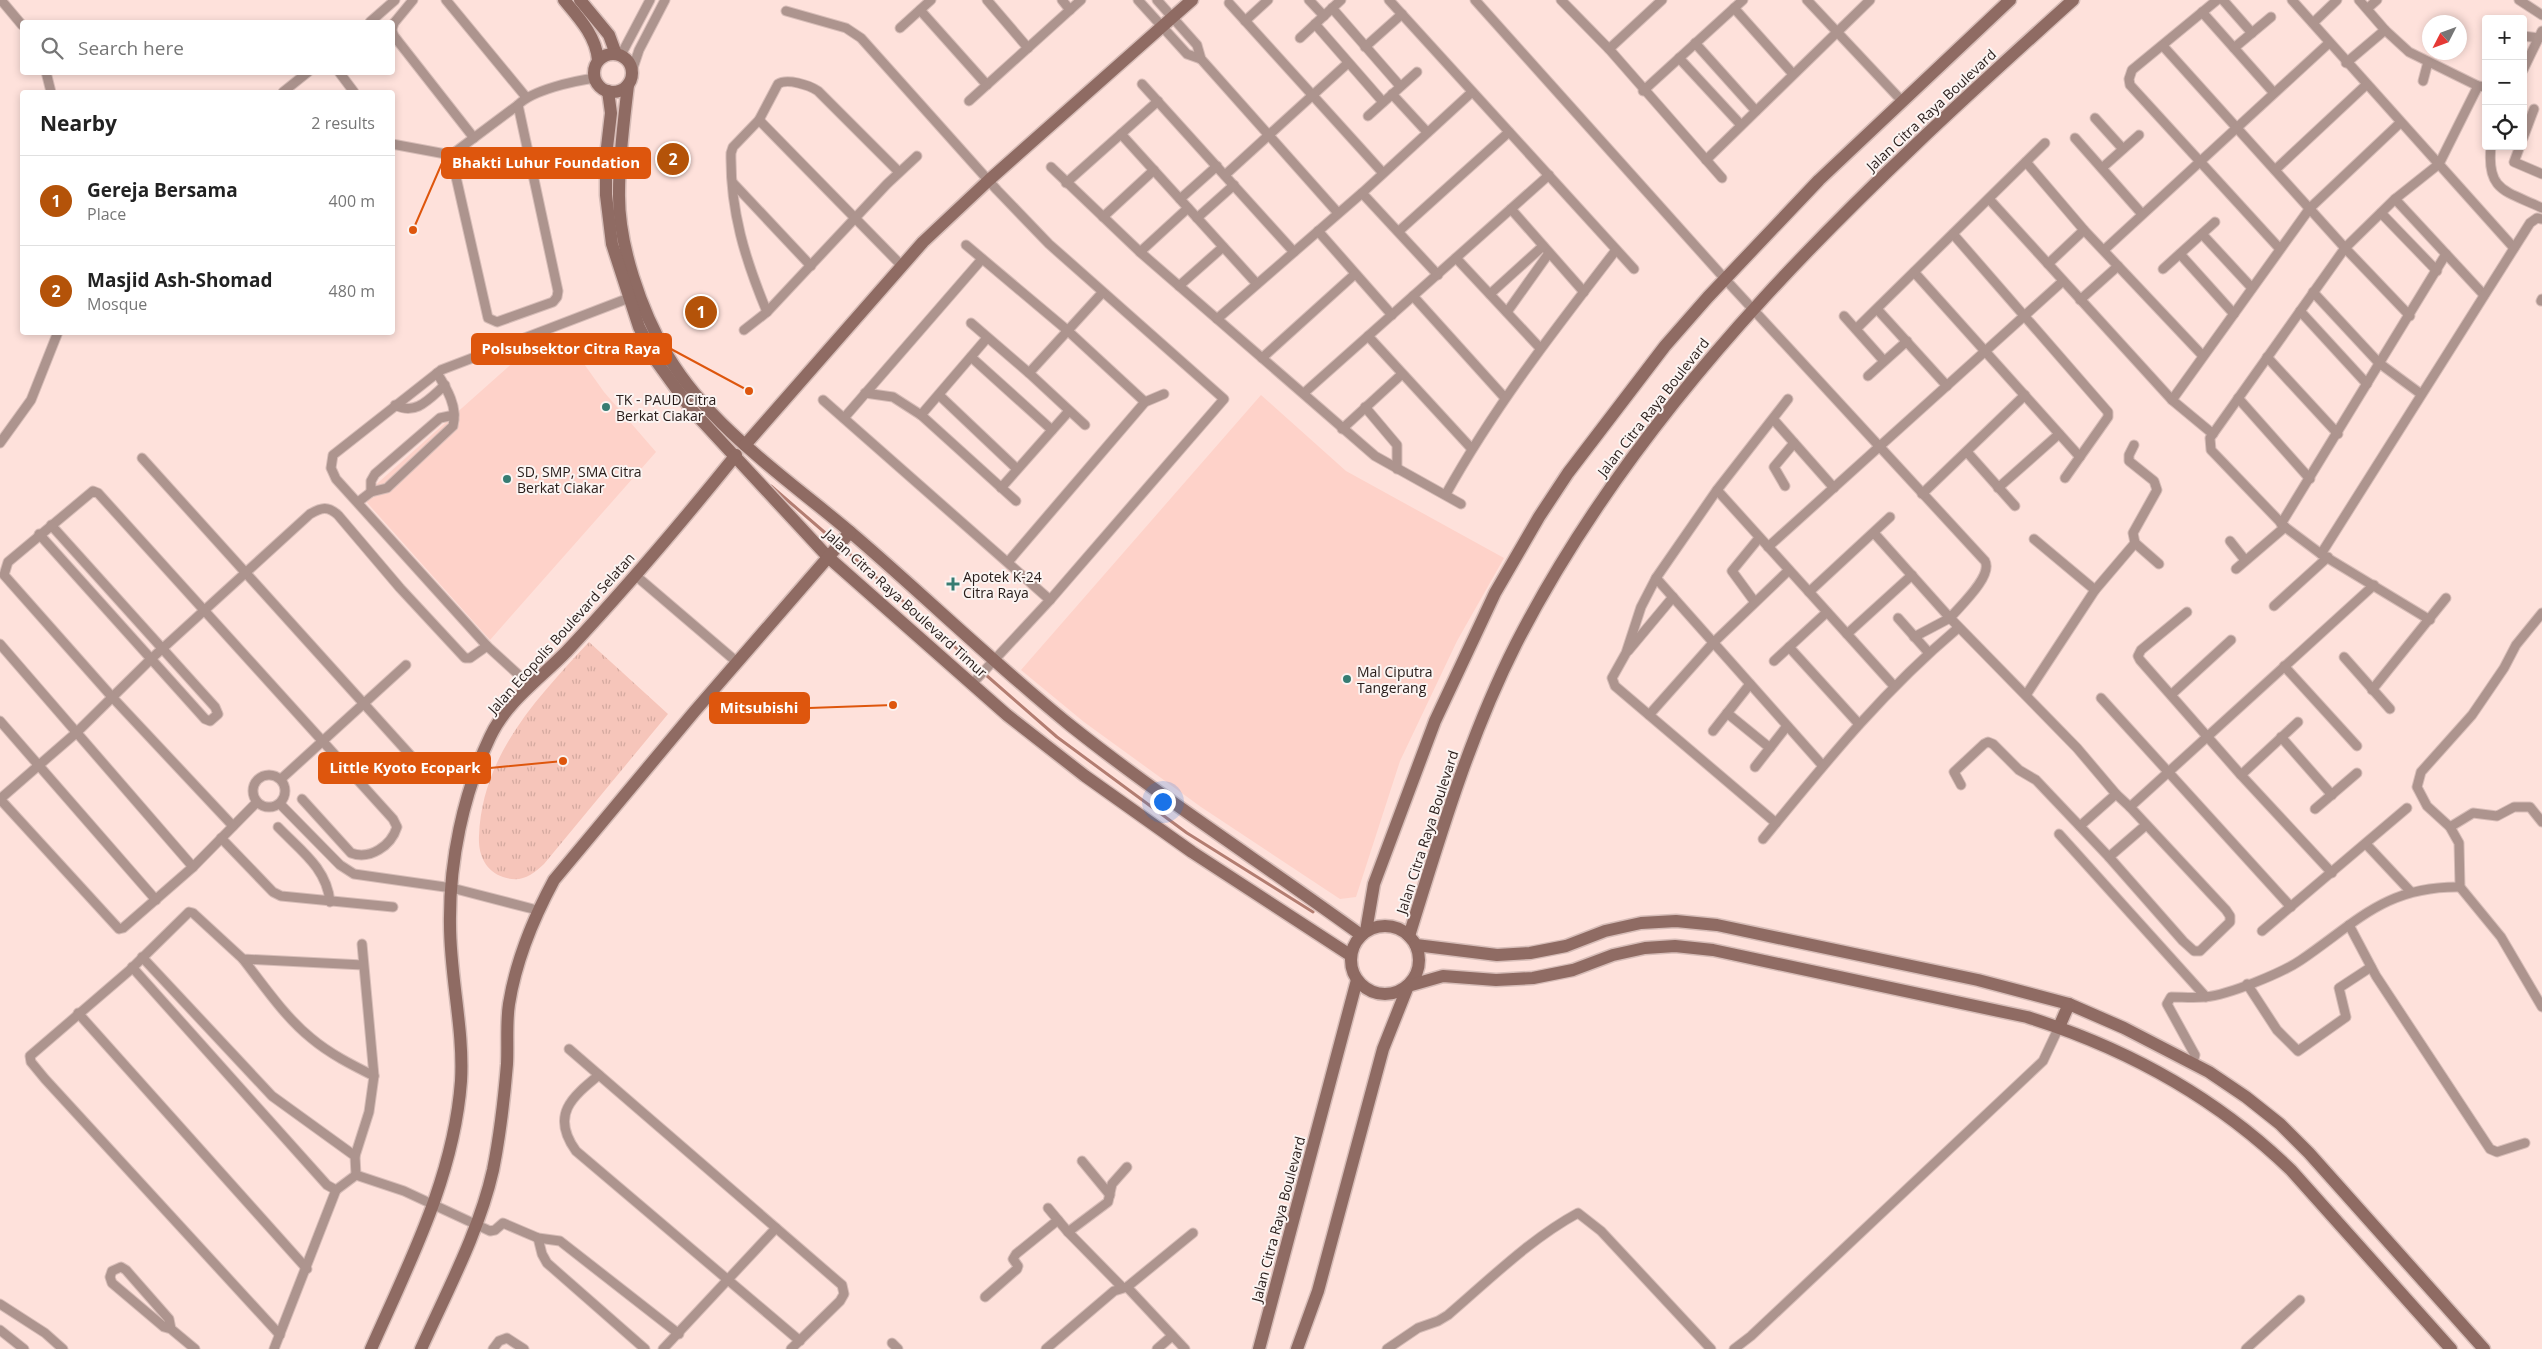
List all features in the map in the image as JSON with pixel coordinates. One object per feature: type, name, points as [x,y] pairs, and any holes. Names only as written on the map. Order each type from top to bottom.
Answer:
[{"type":"street","points":[[1,0],[20,24]]},
{"type":"street","points":[[372,20],[395,0]]},
{"type":"street","points":[[395,22],[413,0]]},
{"type":"street","points":[[446,0],[526,97]]},
{"type":"street","points":[[564,0],[583,23],[594,42],[598,60]]},
{"type":"street","points":[[580,0],[609,35],[618,54],[628,61],[632,70]]},
{"type":"street","points":[[618,54],[650,0]]},
{"type":"street","points":[[618,54],[603,56],[595,66],[595,78],[598,84],[608,91],[619,91],[628,85],[640,50],[665,0]]},
{"type":"street","points":[[900,28],[931,0]]},
{"type":"street","points":[[987,0],[1028,48]]},
{"type":"street","points":[[1062,0],[1070,10]]},
{"type":"street","points":[[969,101],[1081,0]]},
{"type":"street","points":[[1138,0],[1180,48],[1187,54],[1200,59],[1338,213]]},
{"type":"street","points":[[1157,0],[1192,38],[1197,45],[1200,59]]},
{"type":"street","points":[[745,445],[923,242],[989,180],[1166,32],[1177,21],[1192,0]]},
{"type":"street","points":[[1245,20],[1268,0]]},
{"type":"street","points":[[1309,0],[1324,16]]},
{"type":"street","points":[[1300,38],[1341,0]]},
{"type":"street","points":[[1389,0],[1634,269]]},
{"type":"street","points":[[1475,0],[1725,279],[1987,565],[1984,578],[1950,618],[1914,637]]},
{"type":"street","points":[[1609,49],[1662,0]]},
{"type":"street","points":[[1643,91],[1743,0]]},
{"type":"street","points":[[1807,0],[1902,100]]},
{"type":"street","points":[[1706,160],[1792,74],[1870,0]]},
{"type":"street","name":"Jalan Citra Raya Boulevard","points":[[1363,933],[1374,884],[1430,735],[1484,617],[1507,572],[1544,510],[1591,442],[1665,346],[1818,180],[2010,0]]},
{"type":"street","name":"Jalan Citra Raya Boulevard","points":[[1413,940],[1451,798],[1487,706],[1539,602],[1612,484],[1631,457],[1723,342],[1754,309],[1881,178],[1953,108],[2073,0]]},
{"type":"street","points":[[2223,0],[2252,33]]},
{"type":"street","points":[[2292,0],[2346,63],[2514,248]]},
{"type":"street","points":[[2313,23],[2338,0]]},
{"type":"street","points":[[2359,0],[2368,8],[2385,30],[2409,52],[2482,86],[2439,164],[2395,199],[2345,248],[2210,438],[2211,450],[2283,526],[2325,556],[2430,620]]},
{"type":"street","points":[[2368,8],[2377,0]]},
{"type":"street","points":[[2519,0],[2542,15]]},
{"type":"street","points":[[2212,1],[2163,46],[2132,70],[2129,79],[2130,85],[2280,249]]},
{"type":"street","points":[[1567,2],[1643,91],[1722,178]]},
{"type":"street","points":[[1229,3],[1382,173]]},
{"type":"street","points":[[1332,8],[1400,86]]},
{"type":"street","points":[[1734,8],[1792,74]]},
{"type":"street","points":[[920,10],[987,86]]},
{"type":"street","points":[[786,11],[846,28],[861,38],[997,190],[1049,244],[1102,293],[1220,393],[1224,399],[1050,600],[974,682]]},
{"type":"street","points":[[2202,12],[2274,93]]},
{"type":"street","points":[[1365,46],[1402,14]]},
{"type":"street","points":[[2234,48],[2271,18]]},
{"type":"street","points":[[1315,24],[1384,102]]},
{"type":"street","points":[[2346,63],[2385,30]]},
{"type":"street","points":[[2527,36],[2541,35]]},
{"type":"street","points":[[2527,62],[2541,35]]},
{"type":"street","points":[[395,37],[474,138]]},
{"type":"street","points":[[1695,43],[1756,110]]},
{"type":"street","points":[[2104,250],[2236,127],[2329,44]]},
{"type":"street","points":[[2163,46],[2345,248],[2410,316]]},
{"type":"street","points":[[1679,58],[1741,125]]},
{"type":"street","points":[[2423,81],[2428,62]]},
{"type":"street","points":[[1225,175],[1348,63]]},
{"type":"street","points":[[1368,116],[1417,72]]},
{"type":"street","points":[[47,75],[51,90]]},
{"type":"street","points":[[286,90],[304,75]]},
{"type":"street","points":[[341,75],[352,90]]},
{"type":"street","points":[[395,143],[451,155],[526,97],[580,80],[595,78]]},
{"type":"street","points":[[767,312],[746,260],[736,222],[732,183],[732,150],[759,120],[779,82],[812,87],[899,172]]},
{"type":"street","points":[[1142,84],[1294,252]]},
{"type":"street","name":"Jalan Citra Raya Boulevard Timur","points":[[628,85],[618,195],[624,241],[650,321],[674,364],[702,401],[745,445],[990,664],[1159,793],[1363,933]]},
{"type":"street","points":[[2275,170],[2366,85]]},
{"type":"street","name":"Jalan Citra Raya Boulevard Timur","points":[[608,91],[611,113],[606,156],[606,195],[612,244],[639,327],[657,362],[674,388],[710,430],[831,555],[974,682],[1085,776],[1192,852],[1350,955]]},
{"type":"street","points":[[1217,319],[1362,193],[1472,92]]},
{"type":"street","points":[[1392,94],[1427,132]]},
{"type":"street","points":[[1066,183],[1158,101]]},
{"type":"street","points":[[451,155],[488,318],[496,322],[553,302],[557,297],[558,291],[518,105]]},
{"type":"street","points":[[2527,127],[2534,109]]},
{"type":"street","points":[[2095,118],[2123,149]]},
{"type":"street","points":[[759,120],[902,266]]},
{"type":"street","points":[[2172,400],[2310,208],[2400,123]]},
{"type":"street","points":[[1399,231],[1509,132]]},
{"type":"street","points":[[1121,134],[1257,284]]},
{"type":"street","points":[[2102,168],[2139,134]]},
{"type":"street","points":[[2074,138],[2142,214]]},
{"type":"street","points":[[1856,329],[2045,144]]},
{"type":"street","points":[[2491,150],[2490,167],[2494,183],[2509,194],[2542,208]]},
{"type":"street","points":[[2518,150],[2514,162],[2542,174]]},
{"type":"street","points":[[744,330],[767,312],[899,172],[917,156]]},
{"type":"street","points":[[2026,162],[2084,230],[2203,356]]},
{"type":"street","points":[[1180,199],[1217,166]]},
{"type":"street","points":[[1051,167],[1140,252],[1375,456],[1461,504]]},
{"type":"street","points":[[1103,217],[1154,170]]},
{"type":"street","points":[[1304,393],[1549,175]]},
{"type":"street","points":[[732,183],[811,266]]},
{"type":"street","points":[[1197,218],[1234,185]]},
{"type":"street","points":[[1362,193],[1438,275]]},
{"type":"street","points":[[1989,199],[2172,400],[2213,434]]},
{"type":"street","points":[[2395,199],[2484,295]]},
{"type":"street","points":[[1140,252],[1188,208]]},
{"type":"street","points":[[1511,209],[1584,292]]},
{"type":"street","points":[[2380,214],[2437,271]]},
{"type":"street","points":[[2274,606],[2325,556],[2421,394],[2514,248],[2533,220],[2537,218],[2542,219]]},
{"type":"street","points":[[2163,269],[2215,222]]},
{"type":"street","points":[[2048,264],[2084,230]]},
{"type":"street","points":[[1318,231],[1392,315]]},
{"type":"street","points":[[1953,234],[2108,412],[2108,418],[2065,478]]},
{"type":"street","points":[[2202,234],[2252,288]]},
{"type":"street","points":[[966,245],[1067,330],[1145,402]]},
{"type":"street","points":[[1179,286],[1223,247]]},
{"type":"street","points":[[1490,294],[1546,250]]},
{"type":"street","points":[[1507,312],[1546,250]]},
{"type":"street","points":[[1446,494],[1471,448],[1505,398],[1540,348],[1616,250]]},
{"type":"street","points":[[2180,254],[2234,314]]},
{"type":"street","points":[[2236,569],[2283,526],[2378,363],[2410,316],[2446,254]]},
{"type":"street","points":[[1456,258],[1540,348]]},
{"type":"street","points":[[844,418],[982,259]]},
{"type":"street","points":[[2080,300],[2118,266]]},
{"type":"street","points":[[1914,272],[2080,456]]},
{"type":"street","points":[[1262,358],[1356,274]]},
{"type":"street","points":[[1768,547],[2063,282]]},
{"type":"street","points":[[2313,292],[2378,363],[2421,394]]},
{"type":"street","points":[[1030,373],[1102,293]]},
{"type":"street","points":[[1413,296],[1505,398]]},
{"type":"street","points":[[531,686],[487,646],[333,474],[330,462],[333,454],[437,373],[629,298]]},
{"type":"street","points":[[1877,309],[1947,386]]},
{"type":"street","points":[[2300,311],[2367,384]]},
{"type":"street","points":[[1844,316],[1884,361]]},
{"type":"street","points":[[971,323],[1030,373],[1068,411],[1085,425]]},
{"type":"street","points":[[0,443],[31,400],[57,335]]},
{"type":"street","points":[[1368,336],[1471,448]]},
{"type":"street","points":[[921,415],[987,338]]},
{"type":"street","points":[[1868,376],[1907,341]]},
{"type":"street","points":[[971,357],[1052,430]]},
{"type":"street","points":[[2267,357],[2338,434]]},
{"type":"street","points":[[358,502],[370,492],[387,488],[453,426],[454,408],[445,386],[437,373]]},
{"type":"street","points":[[1342,428],[1402,374]]},
{"type":"street","points":[[395,405],[404,409],[416,408],[445,386]]},
{"type":"street","points":[[865,393],[893,397],[921,415],[1016,501]]},
{"type":"street","points":[[1008,562],[1145,402],[1164,394]]},
{"type":"street","points":[[939,395],[1017,469]]},
{"type":"street","points":[[1922,494],[2025,396]]},
{"type":"street","points":[[2238,398],[2310,479]]},
{"type":"street","points":[[1776,823],[1649,715],[1613,683],[1612,678],[1626,652],[1640,607],[1656,578],[1717,490],[1788,399]]},
{"type":"street","points":[[823,400],[1050,600]]},
{"type":"street","points":[[1365,407],[1397,445],[1397,469]]},
{"type":"street","points":[[1001,488],[1068,411]]},
{"type":"street","points":[[370,492],[371,480],[375,474],[440,418],[454,415]]},
{"type":"street","points":[[1773,419],[1834,488]]},
{"type":"street","points":[[1998,488],[2059,434]]},
{"type":"street","points":[[1785,486],[1774,468],[1794,443]]},
{"type":"street","points":[[2134,445],[2129,455],[2129,461],[2154,482],[2157,490],[2133,534],[2135,543],[2159,564]]},
{"type":"street","points":[[1967,452],[2015,506]]},
{"type":"street","name":"Jalan Ecopolis Boulevard Selatan","points":[[370,1349],[434,1204],[451,1149],[461,1082],[462,1055],[450,925],[452,888],[456,850],[468,794],[490,736],[504,713],[638,577],[736,455]]},
{"type":"street","points":[[142,458],[412,757]]},
{"type":"street","points":[[1717,490],[1894,686]]},
{"type":"street","points":[[233,826],[113,698],[4,574],[8,562],[39,534],[93,491],[96,491],[205,610],[392,818],[397,827],[394,836],[372,855],[362,857],[351,853],[302,799]]},
{"type":"street","points":[[257,802],[194,867],[123,928],[116,927],[0,799],[76,733],[162,648],[310,514],[320,508],[330,509],[465,658],[470,658],[487,646]]},
{"type":"street","points":[[1809,592],[1890,517]]},
{"type":"street","points":[[39,534],[208,721],[218,715],[215,706],[51,525]]},
{"type":"street","points":[[1874,533],[1958,628],[2078,748],[2116,794],[2230,916],[2230,922],[2200,951],[2194,950],[2183,941],[2109,857],[2036,780],[2019,770],[1988,742],[1954,772],[1961,784]]},
{"type":"street","points":[[421,1349],[492,1171],[501,1122],[507,1064],[508,1005],[520,957],[538,910],[554,880],[694,712],[846,537]]},
{"type":"street","points":[[1754,602],[1732,571],[1759,538]]},
{"type":"street","points":[[2034,539],[2095,590]]},
{"type":"street","points":[[2230,542],[2245,560]]},
{"type":"street","points":[[2026,695],[2095,590],[2135,543]]},
{"type":"street","points":[[1649,715],[1713,643],[1789,570]]},
{"type":"street","points":[[1846,634],[1912,576]]},
{"type":"street","points":[[638,577],[738,663]]},
{"type":"street","points":[[1656,578],[1823,766]]},
{"type":"street","points":[[2130,807],[2374,585]]},
{"type":"street","points":[[1626,652],[1673,598]]},
{"type":"street","points":[[2372,690],[2446,598]]},
{"type":"street","points":[[1774,661],[1827,612]]},
{"type":"street","points":[[2187,612],[2141,650],[2138,656],[2241,775],[2332,873]]},
{"type":"street","points":[[2542,613],[2516,646],[2504,668],[2472,715],[2418,778],[2418,792],[2427,806],[2450,827],[2459,844],[2460,888],[2501,937],[2542,1007]]},
{"type":"street","points":[[1898,618],[1928,653]]},
{"type":"street","points":[[1763,840],[1858,723],[1928,653],[1958,628]]},
{"type":"street","points":[[2172,694],[2231,640]]},
{"type":"street","points":[[0,644],[194,867]]},
{"type":"street","points":[[1789,647],[1858,723]]},
{"type":"street","points":[[2344,657],[2390,709]]},
{"type":"street","points":[[281,779],[406,665]]},
{"type":"street","points":[[2284,666],[2357,746]]},
{"type":"street","points":[[1713,731],[1750,684]]},
{"type":"street","points":[[2100,698],[2291,907]]},
{"type":"street","points":[[1727,713],[1770,748]]},
{"type":"street","points":[[0,721],[156,900]]},
{"type":"street","points":[[2241,775],[2298,722]]},
{"type":"street","points":[[1755,767],[1787,726]]},
{"type":"street","points":[[2281,738],[2332,795]]},
{"type":"street","points":[[2315,809],[2357,773]]},
{"type":"street","points":[[271,775],[281,779],[286,789],[280,804],[268,807],[257,802],[253,792],[256,782],[260,778],[271,775]]},
{"type":"street","points":[[2080,826],[2116,794]]},
{"type":"street","points":[[280,804],[340,865],[354,874],[452,888],[538,910]]},
{"type":"street","points":[[2450,827],[2473,813],[2497,816],[2520,805],[2530,807],[2540,819]]},
{"type":"street","points":[[2262,930],[2332,873],[2406,808]]},
{"type":"street","points":[[2109,857],[2146,825]]},
{"type":"street","points":[[278,828],[322,873],[329,888],[330,902]]},
{"type":"street","points":[[2059,834],[2206,997]]},
{"type":"street","points":[[221,838],[276,894],[287,898],[393,907]]},
{"type":"street","points":[[2366,844],[2411,892]]},
{"type":"street","points":[[2193,1063],[2195,1055],[2167,1004],[2171,997],[2206,997],[2247,984],[2301,960],[2365,912],[2390,899],[2411,892],[2460,888]]},
{"type":"street","points":[[280,1335],[31,1062],[31,1054],[132,967],[191,911],[243,960],[293,1021],[312,1040],[336,1057],[374,1076]]},
{"type":"street","points":[[2451,1349],[2291,1170],[2263,1143],[2196,1094],[2114,1051],[2059,1027],[1972,1004],[1713,950],[1675,946],[1645,948],[1612,955],[1573,970],[1533,978],[1496,980],[1443,976],[1408,986],[1398,992],[1387,995],[1370,991],[1357,980],[1352,973],[1350,955],[1354,944],[1363,933],[1384,926],[1393,926],[1413,940],[1497,955],[1530,953],[1566,946],[1605,931],[1642,923],[1676,921],[1717,925],[1978,980],[2069,1004],[2124,1028],[2193,1063],[2246,1097],[2280,1124],[2309,1153],[2484,1349]]},
{"type":"street","points":[[2348,925],[2371,967],[2417,1041],[2438,1068],[2490,1149],[2497,1152],[2525,1143]]},
{"type":"street","points":[[1297,1349],[1318,1291],[1383,1049],[1408,986],[1415,977],[1419,967],[1413,940]]},
{"type":"street","points":[[356,1175],[355,1156],[369,1112],[374,1076],[362,944]]},
{"type":"street","points":[[142,957],[272,1096],[355,1156]]},
{"type":"street","points":[[243,960],[363,965]]},
{"type":"street","points":[[132,967],[327,1185],[336,1190]]},
{"type":"street","points":[[2247,984],[2277,1030],[2298,1051],[2342,1021],[2346,1012],[2339,988],[2371,967]]},
{"type":"street","name":"Jalan Citra Raya Boulevard","points":[[1259,1349],[1357,980]]},
{"type":"street","points":[[1734,1349],[1751,1336],[2043,1061],[2069,1004]]},
{"type":"street","points":[[78,1013],[306,1269]]},
{"type":"street","points":[[569,1049],[842,1285],[844,1290],[840,1301],[830,1313],[791,1349]]},
{"type":"street","points":[[599,1074],[569,1102],[566,1116],[571,1144],[576,1152],[800,1340]]},
{"type":"street","points":[[258,1107],[272,1096]]},
{"type":"street","points":[[1082,1161],[1110,1195]]},
{"type":"street","points":[[1068,1232],[1108,1202],[1114,1180],[1127,1167]]},
{"type":"street","points":[[356,1175],[434,1204],[490,1231],[495,1230],[503,1223],[538,1238],[560,1242],[570,1247],[679,1334]]},
{"type":"street","points":[[274,1349],[336,1190],[356,1175]]},
{"type":"street","points":[[1048,1208],[1068,1232],[1185,1349]]},
{"type":"street","points":[[1387,1349],[1418,1328],[1438,1321],[1448,1314],[1526,1249],[1563,1221],[1578,1214],[1601,1230],[1711,1349]]},
{"type":"street","points":[[985,1297],[1017,1269],[1018,1266],[1013,1259],[1016,1254],[1058,1220]]},
{"type":"street","points":[[663,1349],[776,1228]]},
{"type":"street","points":[[1046,1349],[1192,1233]]},
{"type":"street","points":[[538,1238],[547,1263],[645,1349]]},
{"type":"street","points":[[171,1329],[169,1319],[126,1270],[121,1266],[112,1271],[110,1277],[112,1283],[164,1327],[171,1329],[195,1349]]},
{"type":"street","points":[[2246,1349],[2300,1300]]},
{"type":"street","points":[[0,1304],[45,1333],[63,1349]]},
{"type":"street","points":[[0,1330],[24,1349]]},
{"type":"street","points":[[1157,1349],[1172,1336]]},
{"type":"street","points":[[493,1349],[499,1341],[507,1338],[524,1349]]},
{"type":"shaded area","name":"SD, SMP, SMA Citra Berkat Ciakar","points":[[567,340],[604,392],[656,452],[490,640],[362,497],[536,342]]},
{"type":"shaded area","points":[[1261,395],[1346,471],[1504,558],[1457,641],[1400,761],[1356,897],[1340,899],[1201,807],[1084,722],[1021,670]]},
{"type":"green space","points":[[589,642],[668,714],[544,864],[535,872],[520,879],[503,877],[487,866],[481,855],[479,843],[482,807],[490,779],[501,754],[532,707]]},
{"type":"waterway","points":[[771,486],[830,537]]},
{"type":"waterway","points":[[843,548],[973,663]]},
{"type":"waterway","points":[[986,675],[1057,737],[1187,833],[1313,912]]},
{"type":"place","name":"Masjid Ash-Shomad","points":[[673,159]]},
{"type":"place","name":"Bhakti Luhur Foundation","points":[[413,230]]},
{"type":"place","name":"Gereja Bersama","points":[[701,312]]},
{"type":"place","name":"Polsubsektor Citra Raya","points":[[749,391]]},
{"type":"place","name":"TK - PAUD Citra Berkat Ciakar","points":[[606,407]]},
{"type":"place","name":"SD, SMP, SMA Citra Berkat Ciakar","points":[[507,479]]},
{"type":"place","name":"Apotek K-24 Citra Raya","points":[[953,584]]},
{"type":"place","name":"Mal Ciputra Tangerang","points":[[1347,679]]},
{"type":"place","name":"Mitsubishi","points":[[893,705]]},
{"type":"place","name":"Little Kyoto Ecopark","points":[[563,761]]}]
